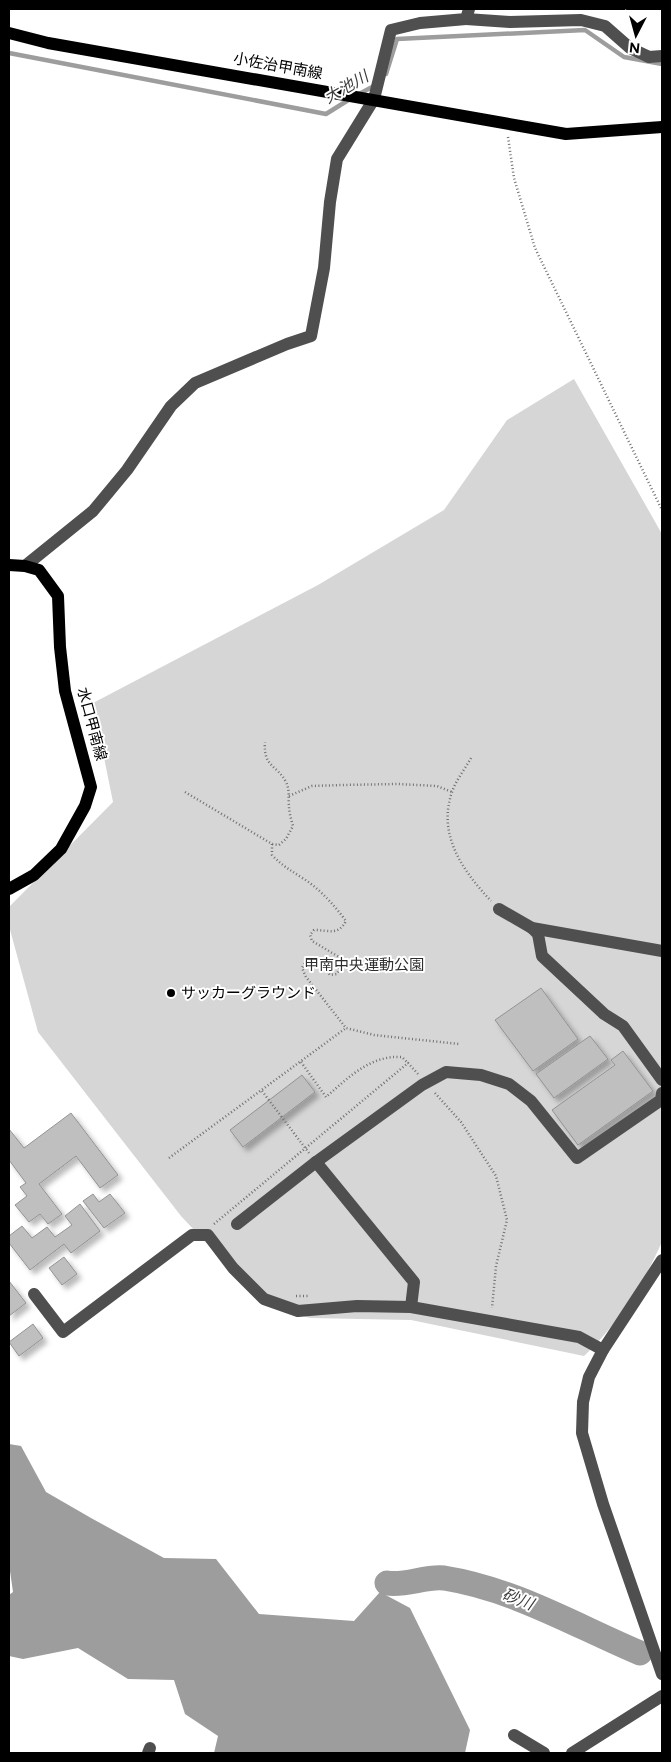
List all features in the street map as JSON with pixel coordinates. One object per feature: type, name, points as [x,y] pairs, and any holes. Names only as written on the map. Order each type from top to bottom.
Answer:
[{"type":"main road","name":"小佐治甲南線","points":[[9,33],[48,43],[374,98],[506,125],[566,134],[662,127]]},
{"type":"main road","name":"水口甲南線","points":[[9,565],[25,566],[39,570],[58,596],[60,647],[66,692],[85,756],[91,787],[79,819],[61,849],[34,875],[9,889]]},
{"type":"street","points":[[25,566],[93,511],[127,470],[144,442],[171,406],[195,383],[287,344],[311,336],[324,268],[330,202],[337,159],[374,98],[391,30],[468,14],[510,22],[581,20],[606,26],[630,48],[649,57],[662,56]]},
{"type":"street","points":[[499,909],[532,928],[538,934],[542,956],[604,1014],[623,1026],[662,1080]]},
{"type":"street","points":[[532,928],[662,951]]},
{"type":"street","points":[[237,1224],[316,1162],[422,1085],[446,1072],[481,1075],[509,1084],[531,1101],[577,1158],[661,1100],[662,1093]]},
{"type":"street","points":[[316,1162],[414,1282],[411,1307]]},
{"type":"street","points":[[34,1294],[63,1332],[192,1235],[210,1231],[233,1268],[264,1299],[298,1311],[357,1306],[411,1307],[579,1336],[604,1350]]},
{"type":"street","points":[[662,1260],[604,1350],[589,1377],[583,1402],[582,1433],[603,1504],[662,1674]]},
{"type":"street","points":[[572,1753],[662,1696]]},
{"type":"street","points":[[514,1735],[544,1753]]},
{"type":"path","points":[[506,125],[514,178],[535,248],[662,510]]},
{"type":"path","points":[[185,792],[272,844],[278,845],[286,839],[293,826],[288,808],[289,796],[286,781],[275,770],[264,754],[265,742]]},
{"type":"path","points":[[471,758],[452,792],[446,826],[458,855],[471,879],[499,909]]},
{"type":"path","points":[[289,796],[312,786],[341,785],[437,786],[452,792]]},
{"type":"path","points":[[272,844],[272,855],[283,867],[305,879],[331,901],[346,921],[342,929],[333,933],[314,930],[310,935],[312,941],[339,957],[341,965],[337,974],[330,975],[318,959],[313,957],[307,959],[302,968],[306,977],[346,1028],[374,1035],[459,1044]]},
{"type":"path","points":[[168,1158],[346,1028]]},
{"type":"path","points":[[301,1062],[326,1097],[358,1070],[387,1056],[402,1057],[421,1078]]},
{"type":"path","points":[[210,1231],[305,1147],[408,1063]]},
{"type":"path","points":[[262,1091],[316,1162]]},
{"type":"path","points":[[434,1093],[461,1122],[496,1176],[507,1220],[496,1266],[492,1308]]},
{"type":"path","points":[[293,1296],[313,1296]]},
{"type":"path","points":[[482,1307],[501,1309]]},
{"type":"green space","name":"甲南中央運動公園","points":[[574,379],[662,534],[662,1242],[647,1273],[629,1303],[608,1331],[584,1356],[411,1320],[310,1318],[264,1305],[181,1216],[38,1032],[9,926],[9,907],[113,802],[93,703],[318,585],[444,510],[507,420]]},
{"type":"shaded area","points":[[9,1444],[21,1446],[46,1492],[91,1518],[164,1558],[216,1559],[259,1614],[354,1621],[380,1592],[410,1608],[470,1730],[465,1753],[214,1753],[218,1736],[185,1714],[174,1680],[128,1679],[78,1648],[23,1659],[9,1656],[9,1595],[13,1592],[9,1564]]},
{"type":"building","points":[[541,988],[578,1039],[533,1071],[495,1020]]},
{"type":"building","points":[[590,1036],[608,1059],[554,1098],[536,1074]]},
{"type":"building","points":[[623,1051],[653,1091],[578,1145],[552,1110],[615,1065],[611,1060]]},
{"type":"building","points":[[302,1075],[315,1092],[243,1147],[230,1130]]},
{"type":"building","points":[[71,1113],[118,1175],[100,1188],[76,1156],[39,1184],[62,1214],[48,1224],[40,1214],[29,1222],[15,1205],[27,1196],[20,1187],[26,1183],[9,1160],[9,1129],[24,1148]]},
{"type":"building","points":[[93,1194],[99,1202],[110,1194],[125,1213],[104,1228],[83,1201]]},
{"type":"building","points":[[80,1204],[100,1231],[71,1253],[64,1244],[30,1270],[9,1243],[9,1236],[22,1226],[32,1238],[47,1227],[55,1237],[72,1225],[65,1216]]},
{"type":"building","points":[[64,1257],[77,1274],[62,1285],[49,1268]]},
{"type":"building","points":[[9,1281],[26,1303],[9,1316]]},
{"type":"building","points":[[33,1324],[43,1338],[19,1356],[9,1342]]},
{"type":"waterway","name":"大池川","points":[[386,74],[397,39],[585,30],[624,57],[662,64]]},
{"type":"waterway","name":"大池川","points":[[9,53],[326,114],[350,99]]},
{"type":"waterway","name":"大池川","points":[[359,94],[374,86]]},
{"type":"waterway","name":"砂川","points":[[387,1583],[394,1584],[430,1578],[444,1578],[470,1583],[520,1599],[640,1653]]},
{"type":"place","name":"サッカーグラウンド","points":[[171,993]]}]
